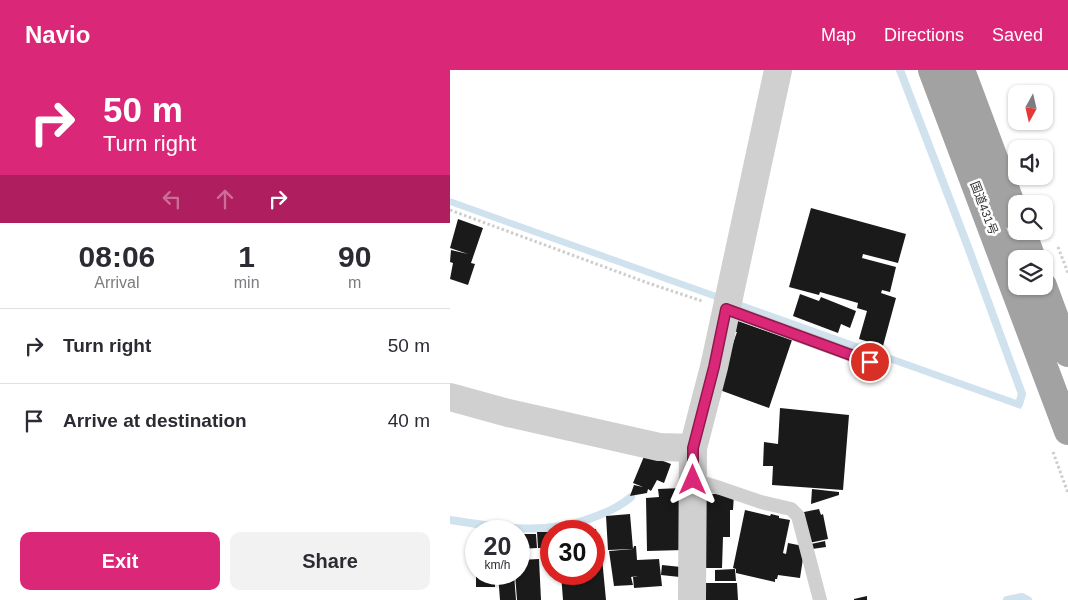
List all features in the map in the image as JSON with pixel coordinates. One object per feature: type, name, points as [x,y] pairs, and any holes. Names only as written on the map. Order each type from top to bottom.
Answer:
[{"type":"highway","name":"国道431号","points":[[932,70],[1068,431]]},
{"type":"highway","points":[[961,70],[1008,196]]},
{"type":"highway","points":[[1046,295],[1068,353]]},
{"type":"street","points":[[692,600],[693,448],[714,367],[778,70]]},
{"type":"street","points":[[450,397],[508,413],[659,447],[693,448]]},
{"type":"lane","points":[[728,302],[870,362]]},
{"type":"lane","points":[[693,480],[794,511],[798,516],[820,600]]},
{"type":"path","points":[[450,210],[648,283],[728,302]]},
{"type":"water","points":[[450,198],[1022,402],[1021,409],[450,205]]},
{"type":"building","points":[[811,208],[906,234],[898,263],[863,254],[862,258],[896,267],[890,292],[882,290],[881,293],[896,298],[883,346],[859,339],[867,311],[857,308],[858,303],[820,292],[819,295],[789,287]]},
{"type":"building","points":[[458,219],[483,228],[471,263],[475,264],[468,285],[450,279],[453,263],[450,262],[451,250],[468,254],[450,248]]},
{"type":"building","points":[[800,294],[819,301],[821,297],[856,311],[850,328],[841,324],[838,333],[793,316]]},
{"type":"building","points":[[735,320],[792,340],[769,408],[717,389],[737,332],[732,331]]},
{"type":"building","points":[[780,408],[849,415],[843,490],[772,485],[773,466],[763,466],[764,442],[778,444]]},
{"type":"building","points":[[645,454],[671,464],[664,483],[657,480],[651,491],[648,489],[647,493],[630,496],[634,485],[643,487],[633,483]]},
{"type":"building","points":[[682,488],[683,550],[647,551],[646,498],[659,497],[658,489]]},
{"type":"building","points":[[812,489],[839,492],[839,495],[811,504]]},
{"type":"building","points":[[701,494],[734,494],[733,510],[730,510],[730,537],[723,537],[722,568],[698,568]]},
{"type":"building","points":[[819,509],[821,515],[823,514],[828,539],[809,543],[804,512]]},
{"type":"building","points":[[745,510],[770,516],[771,514],[790,520],[783,553],[786,554],[788,543],[803,546],[804,552],[800,578],[778,575],[775,582],[736,573],[736,569],[733,568]]},
{"type":"building","points":[[630,514],[633,549],[608,550],[606,516]]},
{"type":"building","points":[[537,532],[540,532],[540,548],[538,548]]},
{"type":"building","points":[[530,534],[536,534],[537,548],[530,548]]},
{"type":"building","points":[[825,541],[826,547],[812,549],[811,544]]},
{"type":"building","points":[[636,546],[637,560],[659,559],[662,586],[634,588],[633,577],[638,576],[631,577],[633,585],[614,586],[609,551],[633,549]]},
{"type":"building","points":[[530,559],[539,559],[541,600],[517,600],[516,585],[530,585]]},
{"type":"building","points":[[662,565],[681,567],[680,577],[661,575]]},
{"type":"building","points":[[735,569],[736,581],[715,581],[715,570]]},
{"type":"building","points":[[699,583],[737,583],[738,600],[699,600]]},
{"type":"building","points":[[476,585],[495,585],[495,587],[476,587]]},
{"type":"building","points":[[499,585],[515,585],[516,600],[500,600]]},
{"type":"building","points":[[562,585],[605,585],[606,600],[563,600]]},
{"type":"building","points":[[867,596],[867,600],[854,600],[854,599]]},
{"type":"waterway","points":[[900,70],[1022,394],[1019,404]]},
{"type":"waterway","points":[[450,520],[506,528],[561,526],[597,516],[619,506],[631,497]]},
{"type":"waterway","points":[[1007,600],[1022,597],[1028,600]]},
{"type":"route","points":[[693,480],[693,448],[714,367],[726,309],[870,362]]}]
